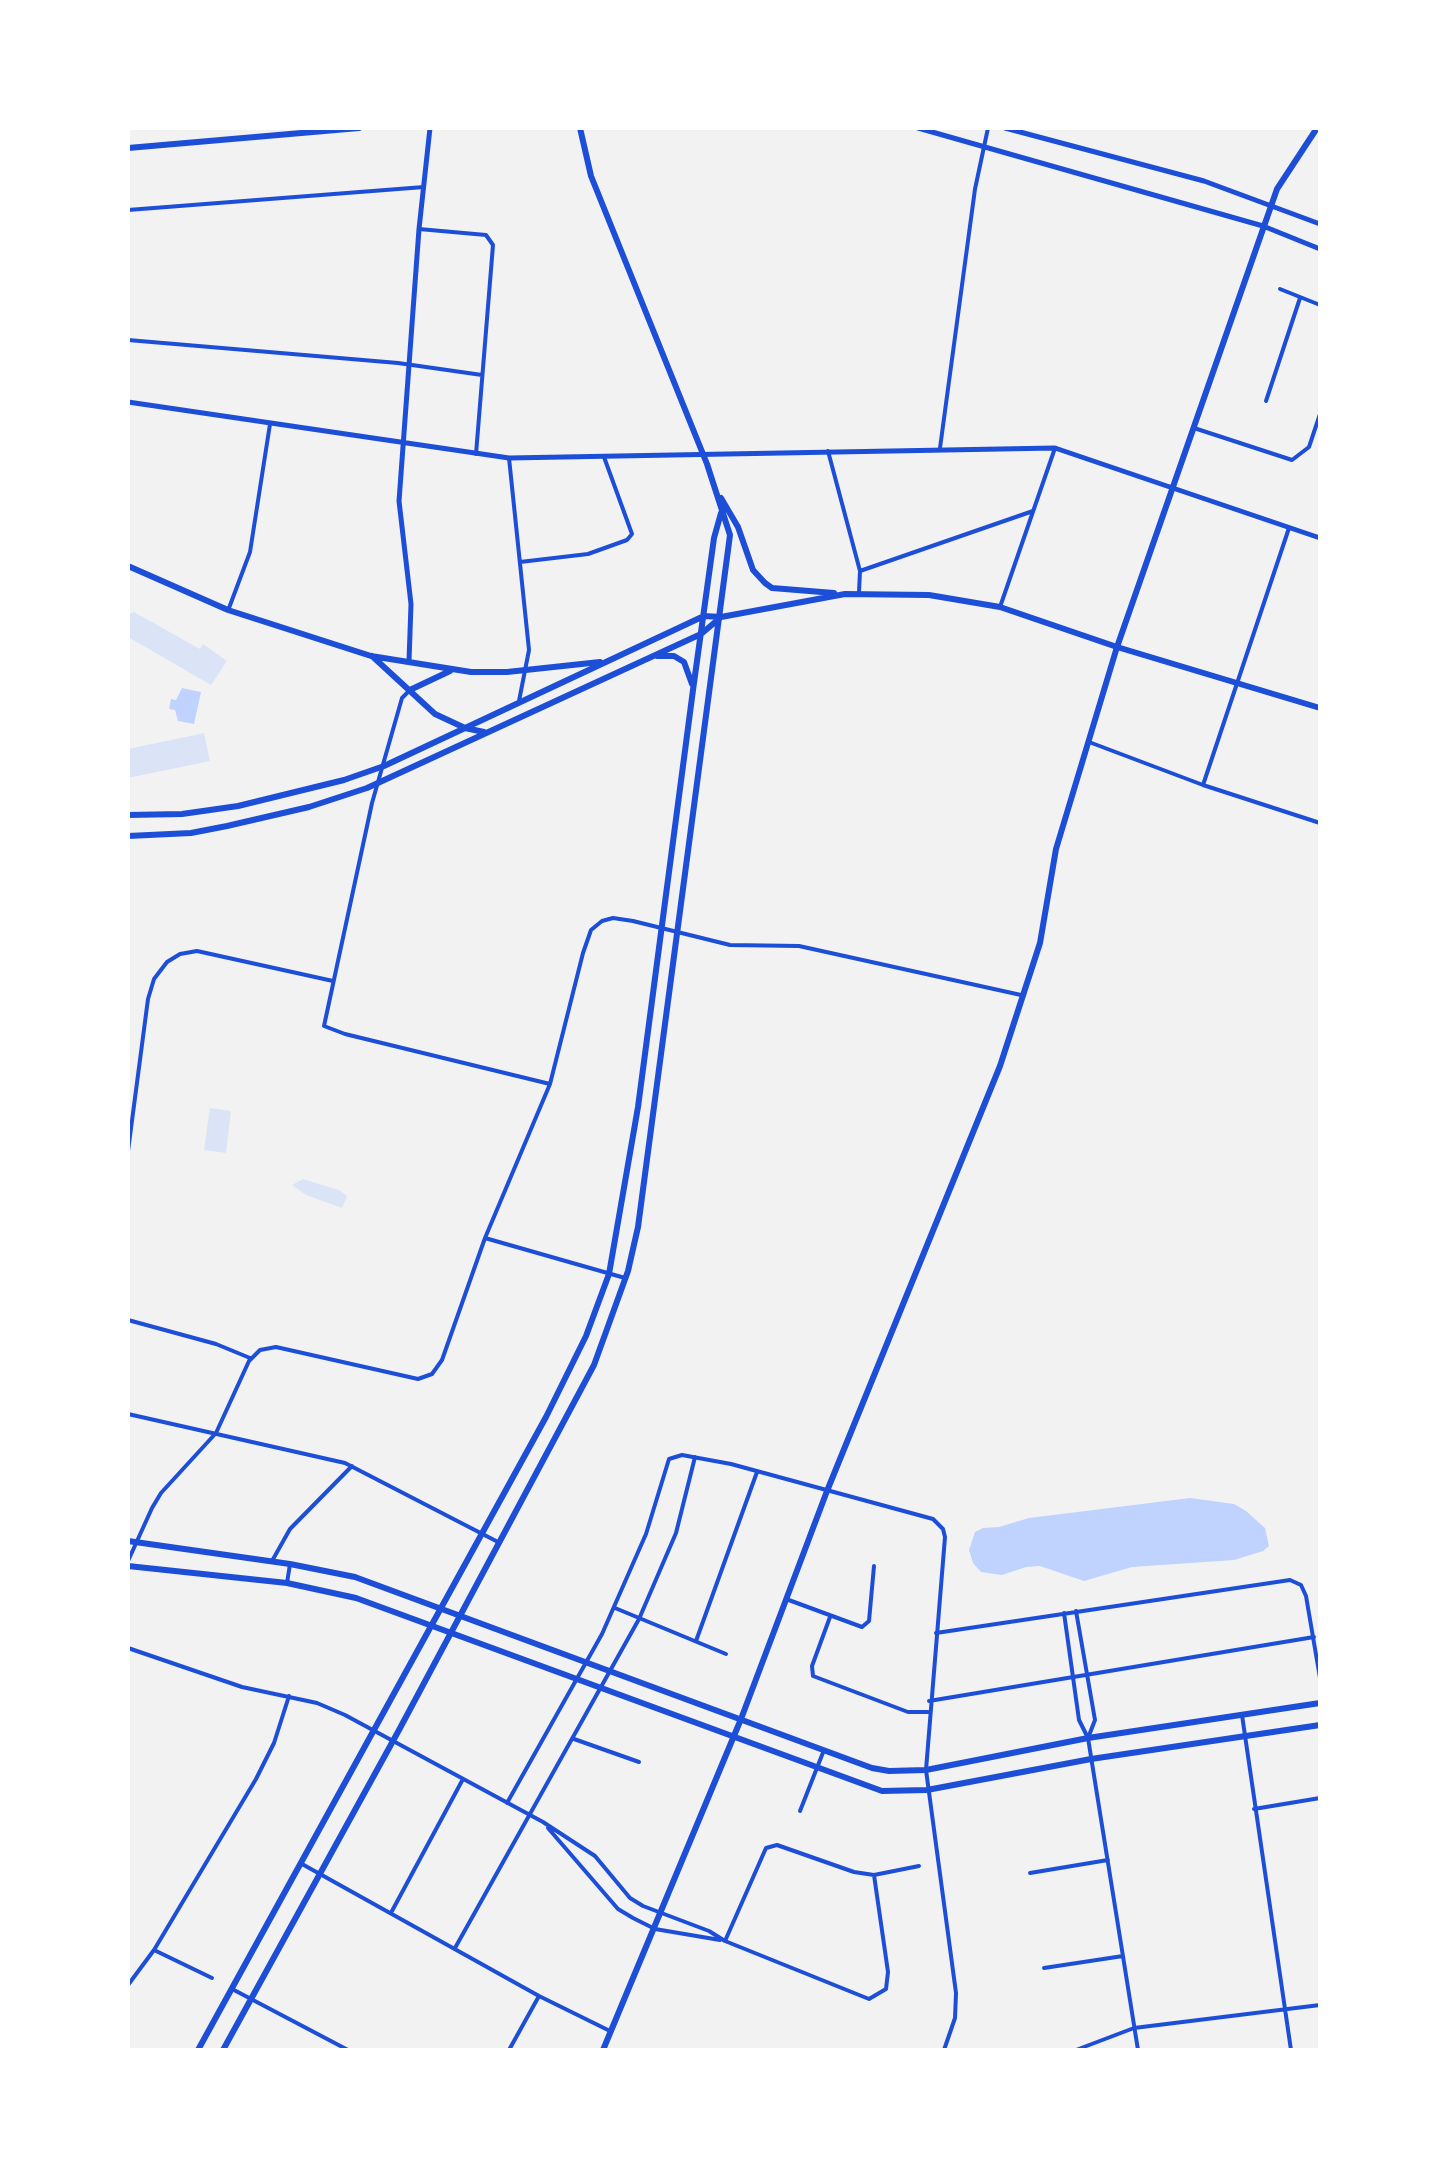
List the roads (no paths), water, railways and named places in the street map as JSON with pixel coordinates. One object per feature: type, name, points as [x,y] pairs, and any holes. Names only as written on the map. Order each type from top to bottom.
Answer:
[{"type":"main road","points":[[128,148],[359,128]]},
{"type":"main road","points":[[580,128],[592,176],[718,493],[738,527],[753,570],[772,588],[845,594]]},
{"type":"main road","points":[[603,2050],[734,1738],[827,1490],[1000,1066],[1046,917],[1056,849],[1118,647],[1277,189],[1317,128]]},
{"type":"main road","points":[[223,2050],[594,1364],[625,1279],[646,1182],[730,535],[718,493]]},
{"type":"main road","points":[[198,2050],[500,1501],[586,1336],[609,1274],[638,1107],[714,538],[722,511]]},
{"type":"main road","points":[[128,566],[228,610],[371,656],[452,670],[507,672],[600,662]]},
{"type":"main road","points":[[128,815],[182,814],[253,804],[344,780],[384,766],[704,616],[720,617],[845,594],[930,595],[1000,607],[1320,708]]},
{"type":"main road","points":[[128,836],[191,833],[227,826],[309,807],[379,783],[701,634],[720,617]]},
{"type":"main road","points":[[371,656],[435,714],[484,732]]},
{"type":"main road","points":[[649,656],[674,656],[684,662],[693,690]]},
{"type":"main road","points":[[411,689],[452,670]]},
{"type":"main road","points":[[638,1107],[656,1108]]},
{"type":"main road","points":[[500,1501],[516,1510]]},
{"type":"main road","points":[[132,1542],[355,1577],[872,1768],[926,1770],[1088,1738],[1320,1704]]},
{"type":"main road","points":[[128,1564],[287,1584],[356,1598],[882,1791],[927,1790],[1091,1759],[1320,1725]]},
{"type":"street","points":[[409,661],[411,604],[399,516],[430,128]]},
{"type":"street","points":[[918,128],[1263,226],[1320,250]]},
{"type":"street","points":[[940,448],[988,128]]},
{"type":"street","points":[[1005,128],[1140,162],[1320,224]]},
{"type":"street","points":[[128,210],[424,187]]},
{"type":"street","points":[[419,229],[480,234],[492,242],[476,454]]},
{"type":"street","points":[[1280,289],[1320,305]]},
{"type":"street","points":[[1266,401],[1300,298]]},
{"type":"street","points":[[128,340],[482,374]]},
{"type":"street","points":[[128,402],[510,458],[1055,448],[1320,538]]},
{"type":"street","points":[[1194,428],[1292,460],[1305,453],[1320,414]]},
{"type":"street","points":[[228,610],[250,552],[270,424]]},
{"type":"street","points":[[1000,607],[1055,448]]},
{"type":"street","points":[[828,451],[860,571],[860,593]]},
{"type":"street","points":[[520,562],[588,554],[627,540],[632,534],[604,457]]},
{"type":"street","points":[[510,458],[528,650],[518,702]]},
{"type":"street","points":[[860,571],[1034,511]]},
{"type":"street","points":[[1203,785],[1289,528]]},
{"type":"street","points":[[411,689],[402,698],[379,783],[324,1026],[550,1084]]},
{"type":"street","points":[[1089,742],[1203,785],[1320,821]]},
{"type":"street","points":[[128,1564],[132,1542],[161,1493],[216,1433],[250,1358],[267,1347],[418,1380],[432,1374],[442,1360],[485,1238],[550,1084],[583,954],[591,930],[602,920],[613,918],[730,945],[799,946],[1021,995]]},
{"type":"street","points":[[128,1151],[148,999],[154,978],[167,962],[180,954],[197,952],[333,981]]},
{"type":"street","points":[[485,1238],[625,1279]]},
{"type":"street","points":[[128,1320],[216,1344],[250,1358]]},
{"type":"street","points":[[128,1414],[324,1456],[352,1466],[498,1542]]},
{"type":"street","points":[[507,1803],[588,1662],[646,1534],[666,1465],[674,1456],[757,1471],[933,1519],[945,1537],[926,1770],[956,1993],[956,2018],[944,2050]]},
{"type":"street","points":[[455,1948],[639,1619],[676,1533],[695,1457]]},
{"type":"street","points":[[271,1561],[290,1529],[352,1466]]},
{"type":"street","points":[[696,1642],[757,1471]]},
{"type":"street","points":[[287,1584],[290,1564]]},
{"type":"street","points":[[786,1599],[857,1627],[866,1625],[874,1566]]},
{"type":"street","points":[[936,1632],[1290,1580],[1300,1585],[1311,1617],[1320,1678]]},
{"type":"street","points":[[614,1607],[726,1654]]},
{"type":"street","points":[[1076,1611],[1095,1720],[1088,1738]]},
{"type":"street","points":[[1064,1613],[1078,1720],[1088,1738],[1138,2050]]},
{"type":"street","points":[[830,1617],[812,1666],[813,1676],[908,1712],[929,1712]]},
{"type":"street","points":[[929,1701],[1314,1637]]},
{"type":"street","points":[[128,1648],[242,1686],[317,1703],[394,1740],[543,1822],[595,1856],[630,1898],[869,1999],[886,1989],[888,1972],[874,1875]]},
{"type":"street","points":[[128,1985],[154,1950],[256,1779],[274,1743],[289,1696]]},
{"type":"street","points":[[1242,1715],[1291,2050]]},
{"type":"street","points":[[574,1739],[639,1762]]},
{"type":"street","points":[[800,1810],[824,1750]]},
{"type":"street","points":[[392,1912],[463,1778]]},
{"type":"street","points":[[1254,1809],[1320,1798]]},
{"type":"street","points":[[543,1822],[618,1909],[655,1928],[725,1940]]},
{"type":"street","points":[[725,1940],[766,1848],[777,1845],[823,1863],[874,1875],[920,1866]]},
{"type":"street","points":[[1030,1873],[1108,1860]]},
{"type":"street","points":[[302,1864],[611,2032]]},
{"type":"street","points":[[154,1950],[212,1978]]},
{"type":"street","points":[[1044,1968],[1123,1956]]},
{"type":"street","points":[[234,1990],[348,2050]]},
{"type":"street","points":[[509,2050],[540,1996]]},
{"type":"street","points":[[1076,2050],[1134,2028],[1320,2005]]},
{"type":"water","points":[[182,688],[201,692],[194,724],[178,721],[175,710],[169,709],[171,699],[176,700]]},
{"type":"water","points":[[1190,1498],[1234,1504],[1246,1511],[1265,1528],[1269,1546],[1234,1560],[1132,1567],[1084,1581],[1040,1566],[1002,1575],[981,1572],[969,1550],[975,1532],[983,1528],[1029,1518]]}]
